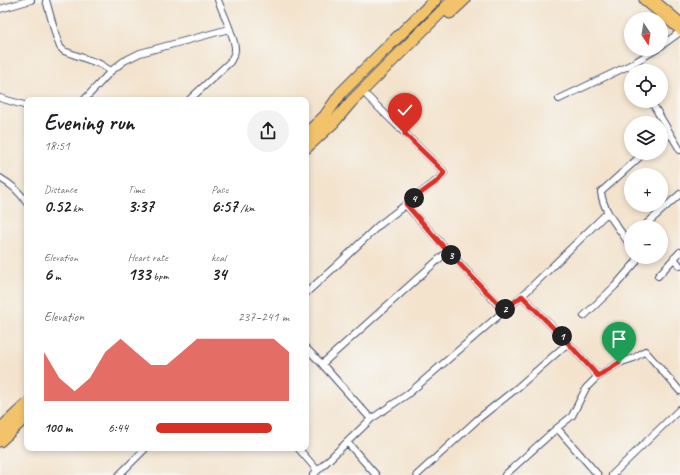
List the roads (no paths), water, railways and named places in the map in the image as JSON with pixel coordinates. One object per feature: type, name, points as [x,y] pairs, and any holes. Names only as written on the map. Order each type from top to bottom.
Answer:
[{"type":"highway","points":[[329,119],[341,93],[435,0]]},
{"type":"highway","points":[[375,73],[445,0]]},
{"type":"highway","points":[[309,144],[346,97],[375,73],[454,0]]},
{"type":"highway","points":[[309,132],[329,119],[346,114],[360,103],[464,0]]},
{"type":"highway","points":[[0,429],[24,407]]},
{"type":"highway","points":[[0,441],[24,419]]},
{"type":"main road","points":[[644,0],[680,31]]},
{"type":"main road","points":[[654,0],[680,22]]},
{"type":"street","points":[[0,9],[31,0]]},
{"type":"street","points":[[46,0],[60,47],[100,64],[111,71]]},
{"type":"street","points":[[192,97],[230,62],[234,55],[235,48],[218,0]]},
{"type":"street","points":[[87,97],[111,71],[124,60],[140,53],[229,29]]},
{"type":"street","points":[[668,40],[680,31]]},
{"type":"street","points":[[636,64],[647,56]]},
{"type":"street","points":[[559,99],[624,71]]},
{"type":"street","points":[[309,290],[378,226],[439,180],[444,173],[367,96]]},
{"type":"street","points":[[0,98],[24,105]]},
{"type":"street","points":[[655,108],[680,150]]},
{"type":"street","points":[[624,234],[608,212],[602,201],[601,192],[636,160]]},
{"type":"street","points":[[0,178],[20,193],[24,199]]},
{"type":"street","points":[[651,220],[680,194]]},
{"type":"street","points":[[406,204],[448,252],[504,310]]},
{"type":"street","points":[[313,475],[371,419],[408,394],[522,296],[608,212]]},
{"type":"street","points":[[322,364],[448,252]]},
{"type":"street","points":[[658,276],[680,252]]},
{"type":"street","points":[[674,258],[680,266]]},
{"type":"street","points":[[584,316],[616,286],[634,264]]},
{"type":"street","points":[[522,296],[598,376]]},
{"type":"street","points":[[417,475],[478,419],[568,343]]},
{"type":"street","points":[[309,351],[371,419]]},
{"type":"street","points":[[505,475],[572,416],[586,388],[598,376],[619,363],[634,358],[645,351],[680,391]]},
{"type":"street","points":[[612,475],[680,409]]},
{"type":"street","points":[[557,428],[598,475]]},
{"type":"street","points":[[347,442],[376,475]]},
{"type":"street","points":[[119,475],[143,451]]},
{"type":"street","points":[[301,451],[317,470]]}]
